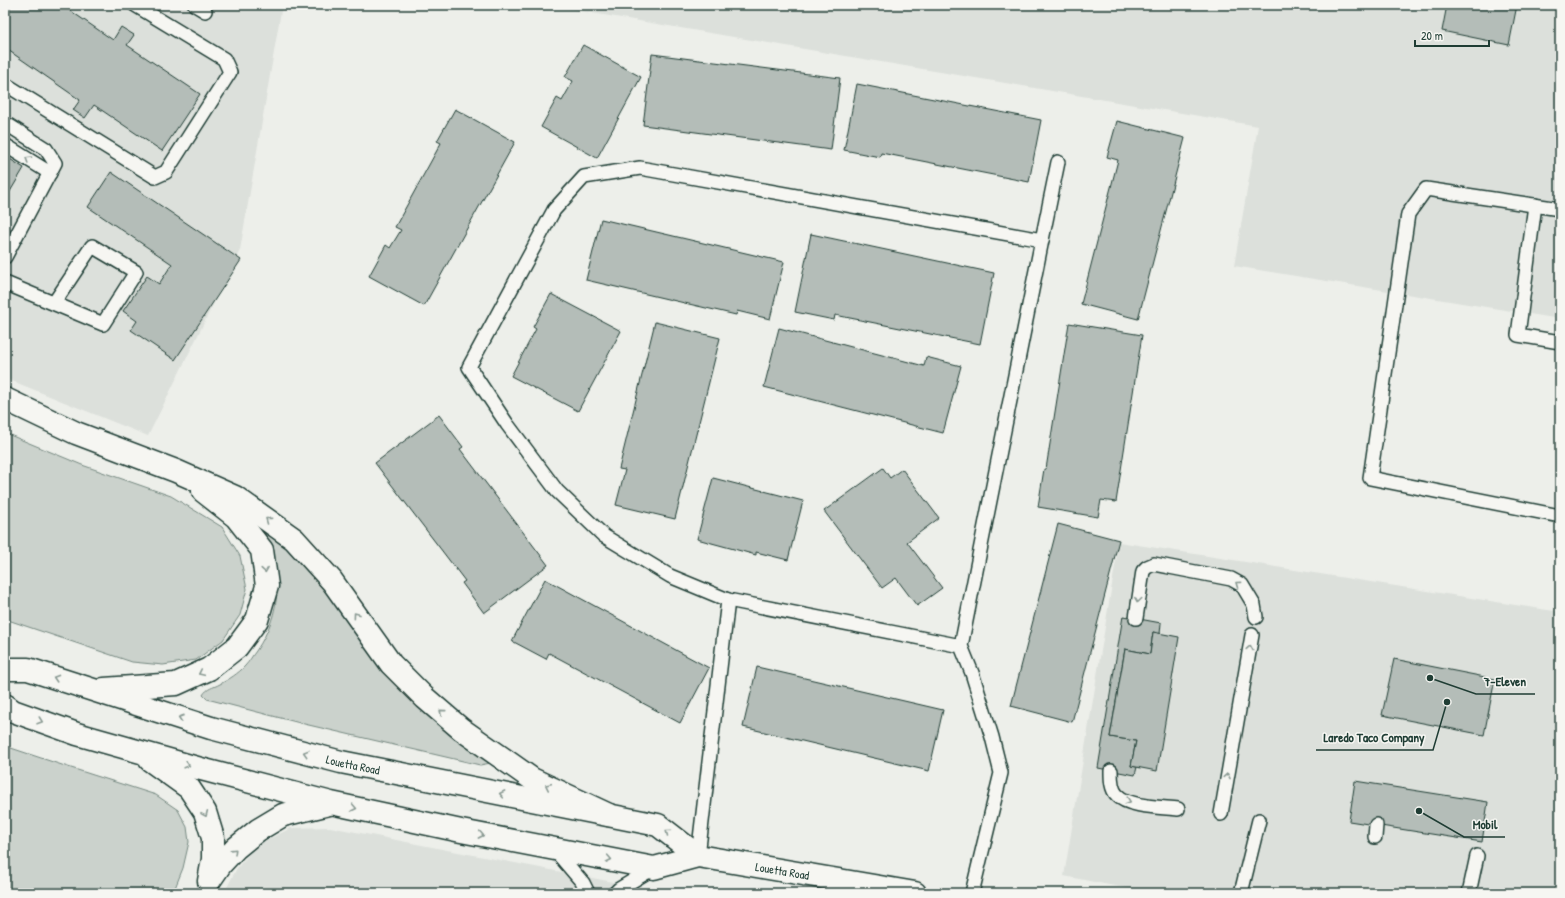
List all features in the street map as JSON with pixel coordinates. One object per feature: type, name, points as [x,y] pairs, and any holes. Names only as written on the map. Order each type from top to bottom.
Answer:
[{"type":"main road","points":[[5,399],[76,433],[176,471],[236,497],[294,539],[332,581],[392,664],[425,698],[461,729],[532,779],[609,815]]},
{"type":"main road","points":[[93,690],[176,684],[210,669],[237,647],[258,620],[267,586],[262,550],[236,517],[176,471]]},
{"type":"main road","name":"Louetta Road","points":[[5,669],[28,669],[211,728],[341,762],[658,825],[698,856]]},
{"type":"main road","name":"Louetta Road","points":[[5,705],[13,711],[77,734],[201,769],[331,803],[654,868],[698,856],[914,893]]},
{"type":"main road","points":[[136,750],[189,788],[205,812],[213,838],[214,859],[206,887]]},
{"type":"main road","points":[[206,887],[221,864],[236,848],[258,830],[282,816],[331,803]]},
{"type":"lane","points":[[5,84],[155,177],[166,172],[230,72],[224,59],[136,5]]},
{"type":"lane","points":[[5,123],[46,149],[55,163],[5,257]]},
{"type":"lane","points":[[5,145],[50,174]]},
{"type":"lane","points":[[972,893],[1000,773],[992,737],[977,687],[961,646],[1058,162]]},
{"type":"lane","points":[[961,646],[728,600],[670,576],[604,536],[557,491],[506,424],[469,367],[554,210],[584,177],[640,168],[1042,240]]},
{"type":"lane","points":[[1560,209],[1426,189],[1408,214],[1370,478],[1560,516]]},
{"type":"lane","points":[[1535,205],[1518,335],[1560,342]]},
{"type":"lane","points":[[5,283],[103,324],[136,272],[92,246],[54,303]]},
{"type":"lane","points":[[1136,618],[1143,571],[1147,566],[1154,564],[1231,579],[1242,585],[1254,605],[1256,617]]},
{"type":"lane","points":[[698,856],[728,600]]},
{"type":"lane","points":[[1221,814],[1252,635]]},
{"type":"lane","points":[[1112,771],[1111,783],[1116,794],[1127,802],[1178,809]]},
{"type":"lane","points":[[1241,893],[1259,820]]},
{"type":"lane","points":[[554,849],[583,883],[588,893]]},
{"type":"lane","points":[[1469,893],[1477,856]]},
{"type":"lane","points":[[615,893],[619,889],[654,868]]},
{"type":"shaded area","points":[[5,5],[282,5],[240,250],[148,436],[5,378]]},
{"type":"shaded area","points":[[545,5],[1560,5],[1560,319],[1234,266],[1258,126]]},
{"type":"shaded area","points":[[5,433],[82,465],[171,496],[222,527],[240,556],[247,589],[240,615],[223,640],[196,660],[163,665],[132,662],[5,619]]},
{"type":"shaded area","points":[[264,532],[269,532],[280,541],[330,597],[362,643],[405,693],[489,759],[491,763],[480,765],[300,723],[207,699],[203,695],[208,689],[233,676],[248,663],[265,637],[271,622],[277,593],[277,578],[270,547]]},
{"type":"shaded area","points":[[1119,542],[1560,612],[1560,893],[1150,893],[1064,876]]},
{"type":"shaded area","points":[[5,746],[156,795],[178,810],[187,827],[189,842],[183,868],[173,893],[5,893]]},
{"type":"shaded area","points":[[330,827],[670,893],[224,893],[237,868],[257,845],[291,828]]},
{"type":"building","points":[[5,5],[62,5],[113,40],[121,27],[134,35],[127,45],[200,94],[162,151],[94,105],[85,118],[73,110],[80,100],[5,48]]},
{"type":"building","points":[[1447,5],[1517,5],[1509,45],[1442,31]]},
{"type":"building","points":[[583,45],[641,77],[597,158],[541,127],[557,98],[562,101],[573,81],[565,77]]},
{"type":"building","points":[[652,54],[840,78],[831,150],[643,125]]},
{"type":"building","points":[[857,84],[1041,120],[1029,182],[881,153],[880,157],[844,150]]},
{"type":"building","points":[[455,109],[515,142],[424,306],[369,276],[386,245],[390,248],[401,230],[395,227],[441,143],[437,141]]},
{"type":"building","points":[[1117,121],[1185,138],[1138,319],[1081,304],[1118,160],[1107,157]]},
{"type":"building","points":[[5,156],[24,168],[5,200]]},
{"type":"building","points":[[111,172],[241,260],[175,360],[131,330],[137,321],[123,311],[147,276],[159,284],[172,264],[88,207]]},
{"type":"building","points":[[601,219],[784,262],[770,319],[737,311],[736,315],[586,280]]},
{"type":"building","points":[[811,234],[994,273],[980,344],[835,315],[834,320],[795,312]]},
{"type":"building","points":[[551,294],[621,331],[578,411],[511,376],[536,329],[533,327]]},
{"type":"building","points":[[655,322],[720,338],[675,519],[616,505],[625,470],[619,469]]},
{"type":"building","points":[[1069,323],[1142,335],[1116,502],[1101,500],[1098,517],[1038,507],[1044,469],[1046,469]]},
{"type":"building","points":[[779,328],[924,366],[926,357],[961,366],[943,433],[764,387]]},
{"type":"building","points":[[439,415],[463,447],[460,449],[548,565],[484,613],[462,583],[465,581],[375,463]]},
{"type":"building","points":[[883,468],[890,478],[902,469],[939,518],[907,542],[942,588],[917,606],[896,578],[882,588],[824,511]]},
{"type":"building","points":[[713,478],[803,501],[788,560],[756,552],[756,555],[697,539]]},
{"type":"building","points":[[1058,524],[1119,540],[1072,722],[1011,706]]},
{"type":"building","points":[[545,579],[709,668],[680,723],[549,653],[546,659],[512,641]]},
{"type":"building","points":[[1123,616],[1161,623],[1160,634],[1153,632],[1150,654],[1125,649],[1110,737],[1136,741],[1131,766],[1137,767],[1135,775],[1098,768]]},
{"type":"building","points":[[1153,632],[1179,637],[1157,771],[1131,766],[1136,741],[1110,737],[1125,649],[1150,654]]},
{"type":"building","points":[[1394,659],[1495,679],[1484,735],[1382,715]]},
{"type":"building","points":[[757,667],[943,710],[929,771],[743,727]]},
{"type":"building","points":[[1355,781],[1488,802],[1482,842],[1349,821]]},
{"type":"place","name":"7-Eleven","points":[[1430,678]]},
{"type":"place","name":"Laredo Taco Company","points":[[1447,702]]},
{"type":"place","name":"Mobil","points":[[1419,811]]}]
